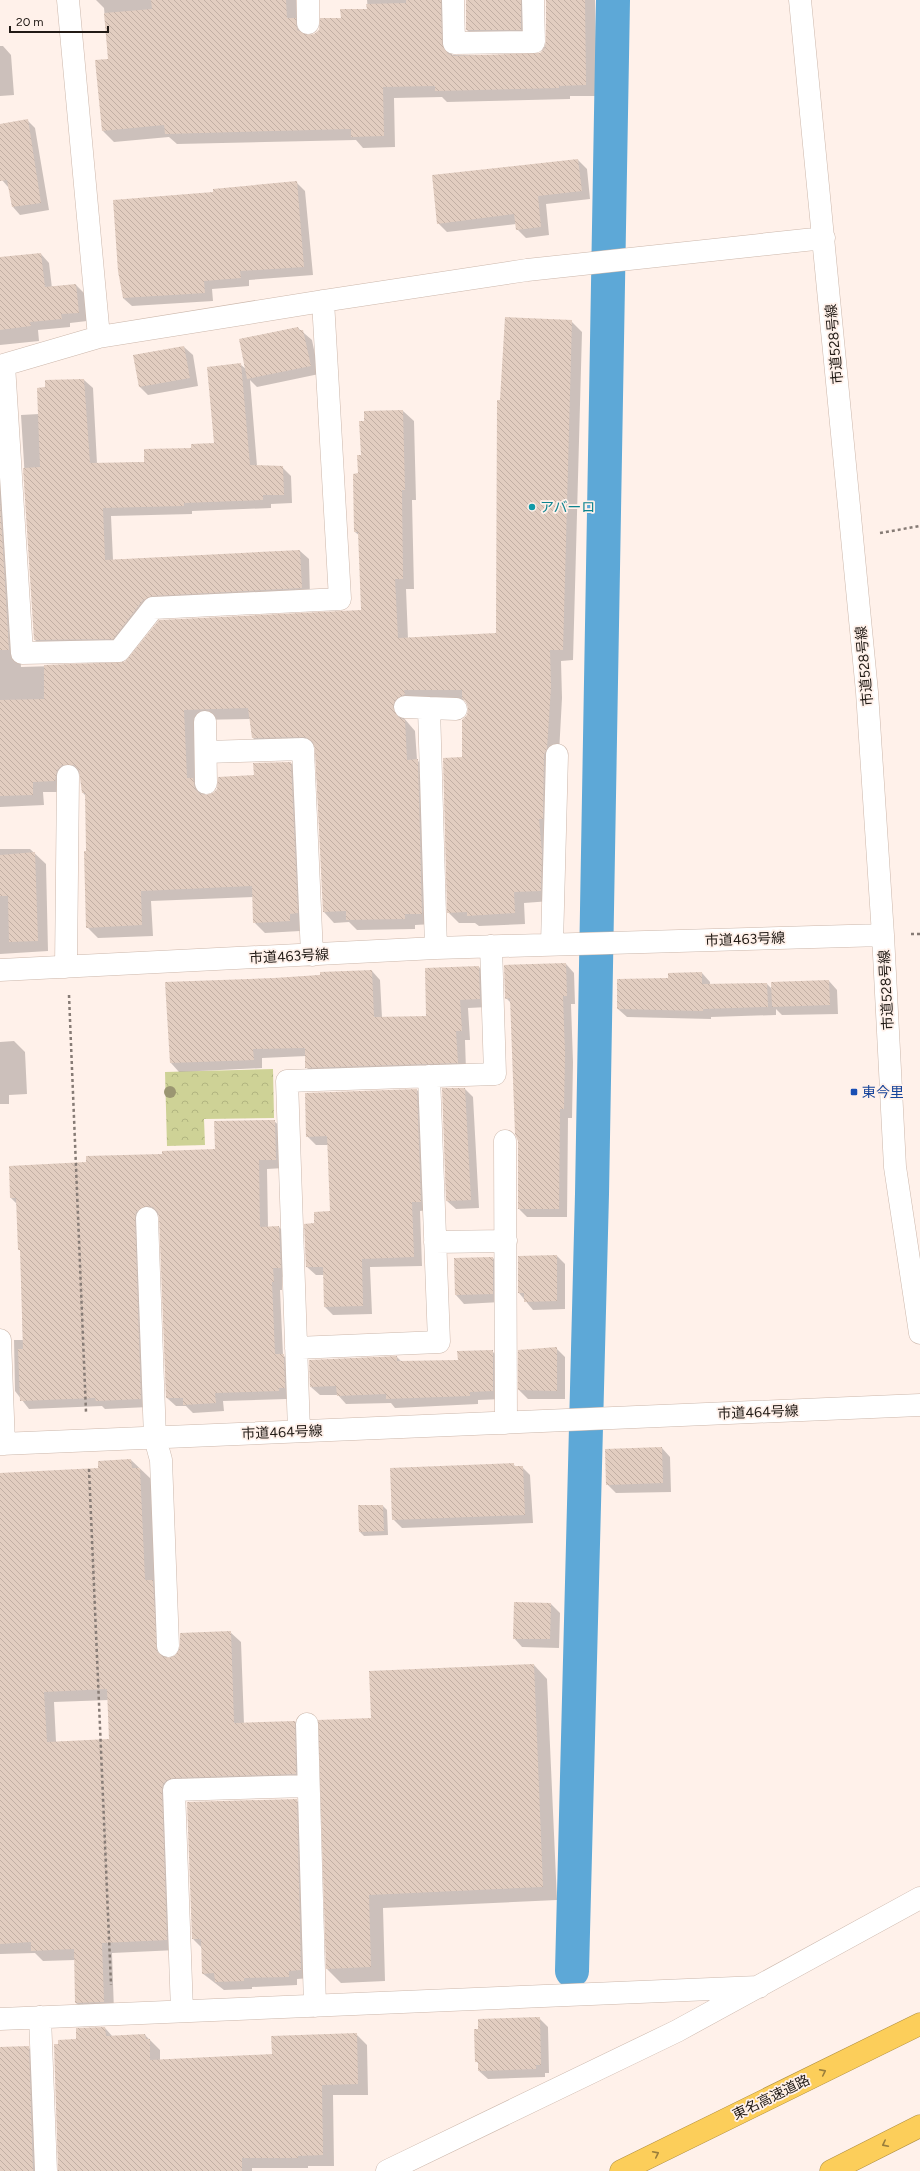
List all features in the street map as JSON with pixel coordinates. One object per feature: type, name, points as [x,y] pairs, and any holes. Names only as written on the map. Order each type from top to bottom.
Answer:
[{"type":"highway","name":"東名高速道路","points":[[621,2171],[920,2024]]},
{"type":"highway","points":[[831,2171],[920,2126]]},
{"type":"street","points":[[68,0],[99,337]]},
{"type":"street","points":[[308,0],[308,23]]},
{"type":"street","points":[[453,0],[454,43],[534,42],[533,0]]},
{"type":"street","name":"市道528号線","points":[[800,0],[867,692],[884,935],[895,1167],[920,1333]]},
{"type":"street","points":[[323,301],[340,599],[153,608],[120,651],[22,653],[2,365],[99,337],[323,301],[527,270],[824,238]]},
{"type":"street","points":[[406,708],[456,709]]},
{"type":"street","points":[[429,708],[436,948]]},
{"type":"street","points":[[206,722],[206,783]]},
{"type":"street","points":[[206,752],[303,749],[312,954]]},
{"type":"street","points":[[552,944],[557,755]]},
{"type":"street","points":[[66,967],[68,776]]},
{"type":"street","name":"市道463号線","points":[[0,970],[436,948],[884,935]]},
{"type":"street","points":[[299,1431],[287,1081],[495,1074],[491,946]]},
{"type":"street","points":[[296,1348],[439,1342],[428,1076]]},
{"type":"street","points":[[505,1141],[506,1423]]},
{"type":"street","points":[[147,1218],[155,1438],[161,1460],[168,1646]]},
{"type":"street","points":[[435,1242],[506,1241]]},
{"type":"street","points":[[0,1340],[2,1444]]},
{"type":"street","name":"市道464号線","points":[[2,1444],[920,1405]]},
{"type":"street","points":[[307,1724],[315,2006]]},
{"type":"street","points":[[182,2011],[174,1790],[308,1786]]},
{"type":"street","points":[[386,2171],[677,2031],[920,1898]]},
{"type":"street","points":[[0,2019],[759,1986]]},
{"type":"street","points":[[40,2017],[46,2171]]},
{"type":"path","points":[[852,537],[920,526]]},
{"type":"path","points":[[66,967],[86,1419]]},
{"type":"path","points":[[88,1440],[112,1989]]},
{"type":"green space","points":[[273,1069],[274,1118],[204,1119],[205,1145],[167,1146],[165,1072]]},
{"type":"building","points":[[151,0],[286,0],[287,18],[296,18],[297,30],[308,35],[314,34],[319,30],[320,18],[341,18],[340,9],[367,9],[366,4],[406,3],[406,0],[441,0],[442,44],[448,54],[454,56],[540,53],[545,48],[546,42],[546,0],[585,0],[586,85],[559,86],[559,88],[435,91],[435,86],[383,87],[384,136],[351,137],[351,129],[165,134],[164,125],[102,131],[95,60],[108,59],[104,13],[152,9]]},
{"type":"building","points":[[466,0],[521,0],[521,30],[466,30]]},
{"type":"building","points":[[28,119],[41,203],[12,207],[7,180],[0,181],[0,124]]},
{"type":"building","points":[[578,159],[582,191],[538,196],[541,227],[516,230],[514,214],[437,224],[432,175]]},
{"type":"building","points":[[297,181],[304,267],[240,271],[241,278],[204,281],[205,293],[123,298],[118,271],[113,200],[213,192],[213,189]]},
{"type":"building","points":[[41,253],[45,287],[76,284],[79,313],[61,314],[62,319],[30,322],[31,326],[0,330],[0,257]]},
{"type":"building","points":[[505,317],[572,320],[563,650],[550,650],[551,687],[547,748],[544,755],[543,819],[539,819],[542,852],[541,891],[514,892],[515,913],[467,916],[467,912],[447,913],[443,758],[462,757],[462,720],[467,715],[467,703],[462,698],[462,690],[404,690],[405,694],[395,700],[393,707],[398,717],[405,720],[407,760],[418,759],[422,914],[405,914],[405,919],[346,920],[346,911],[323,912],[315,748],[313,742],[308,738],[303,737],[252,738],[248,708],[184,710],[187,778],[193,778],[195,789],[200,794],[207,795],[213,793],[217,789],[218,777],[254,775],[253,763],[291,762],[298,913],[290,914],[290,921],[253,923],[252,886],[141,891],[142,925],[86,928],[84,851],[86,851],[85,793],[82,793],[79,770],[74,765],[62,765],[57,770],[55,781],[33,782],[33,795],[0,796],[0,700],[44,699],[44,665],[125,662],[159,620],[361,610],[358,532],[354,532],[353,474],[358,473],[357,455],[361,455],[359,421],[364,421],[364,411],[403,410],[405,490],[402,490],[403,579],[395,579],[398,638],[496,633],[497,400],[500,400]]},
{"type":"building","points":[[298,327],[299,330],[303,330],[311,366],[247,379],[239,339]]},
{"type":"building","points":[[184,346],[190,378],[139,387],[133,355]]},
{"type":"building","points":[[241,363],[250,465],[283,466],[284,495],[263,495],[263,500],[184,503],[184,506],[103,508],[105,560],[300,550],[302,588],[152,596],[143,600],[113,639],[34,640],[23,468],[40,467],[37,388],[45,387],[45,380],[84,379],[90,463],[144,462],[144,449],[191,448],[191,444],[214,443],[207,367]]},
{"type":"building","points":[[0,501],[9,650],[0,650]]},
{"type":"building","points":[[35,852],[38,941],[9,942],[8,896],[0,896],[0,855]]},
{"type":"building","points":[[566,963],[567,996],[563,996],[565,1053],[564,1109],[560,1109],[559,1209],[518,1209],[518,1141],[515,1134],[510,998],[505,999],[504,965]]},
{"type":"building","points":[[479,966],[480,999],[460,1000],[462,1031],[456,1031],[458,1063],[305,1068],[305,1048],[253,1049],[254,1060],[170,1063],[165,982],[274,978],[320,975],[320,972],[372,970],[374,1017],[426,1016],[425,968]]},
{"type":"building","points":[[702,972],[702,984],[767,983],[768,1007],[703,1009],[703,1011],[617,1009],[617,979],[668,978],[668,973]]},
{"type":"building","points":[[829,980],[830,1005],[772,1007],[771,982]]},
{"type":"building","points":[[442,1088],[465,1088],[471,1200],[446,1201]]},
{"type":"building","points":[[417,1089],[421,1202],[412,1202],[414,1257],[362,1259],[363,1306],[324,1307],[323,1267],[306,1267],[304,1224],[314,1223],[314,1212],[330,1211],[327,1136],[306,1137],[305,1093]]},
{"type":"building","points":[[275,1120],[276,1160],[259,1160],[260,1227],[279,1226],[281,1268],[273,1268],[274,1282],[272,1282],[275,1354],[284,1354],[285,1388],[279,1388],[279,1391],[215,1393],[216,1403],[183,1405],[183,1398],[166,1398],[159,1218],[158,1212],[153,1207],[146,1206],[136,1212],[135,1218],[141,1399],[96,1401],[95,1398],[20,1401],[18,1349],[23,1349],[20,1250],[18,1250],[16,1198],[10,1198],[9,1166],[86,1162],[86,1156],[162,1154],[162,1151],[215,1149],[214,1121]]},
{"type":"building","points":[[557,1255],[557,1301],[524,1302],[524,1293],[518,1293],[518,1256]]},
{"type":"building","points":[[493,1257],[493,1294],[455,1295],[454,1258]]},
{"type":"building","points":[[557,1347],[557,1391],[518,1390],[518,1350]]},
{"type":"building","points":[[493,1350],[493,1391],[470,1392],[470,1396],[386,1399],[386,1394],[337,1396],[336,1386],[310,1387],[309,1360],[397,1356],[397,1361],[458,1360],[457,1351]]},
{"type":"building","points":[[662,1447],[663,1483],[606,1485],[605,1449]]},
{"type":"building","points":[[131,1459],[132,1468],[140,1468],[145,1580],[153,1580],[157,1652],[163,1657],[169,1658],[175,1656],[180,1646],[180,1633],[231,1631],[234,1723],[295,1721],[296,1774],[174,1778],[167,1780],[163,1784],[167,1940],[102,1943],[104,2002],[75,2003],[74,1949],[31,1951],[31,1942],[0,1944],[0,1473],[98,1468],[98,1461]],"holes":[[[107,1689],[109,1739],[47,1742],[44,1692]]]},
{"type":"building","points":[[514,1463],[514,1466],[523,1466],[525,1515],[392,1520],[390,1468]]},
{"type":"building","points":[[358,1505],[383,1505],[384,1531],[359,1532]]},
{"type":"building","points":[[514,1602],[551,1603],[550,1639],[513,1639]]},
{"type":"building","points":[[534,1664],[543,1887],[369,1895],[371,1967],[326,1969],[318,1720],[371,1718],[369,1671]]},
{"type":"building","points":[[297,1799],[301,1970],[289,1971],[289,1977],[244,1978],[244,1981],[215,1982],[214,1973],[202,1974],[201,1939],[192,1939],[187,1802]]},
{"type":"building","points":[[540,2017],[541,2065],[536,2065],[536,2069],[478,2071],[478,2062],[475,2062],[474,2029],[478,2029],[478,2019]]},
{"type":"building","points":[[105,2027],[106,2036],[145,2034],[146,2039],[150,2039],[150,2060],[272,2054],[271,2036],[357,2033],[358,2084],[322,2085],[323,2155],[298,2156],[298,2158],[242,2158],[242,2171],[58,2171],[54,2044],[58,2044],[58,2040],[76,2039],[76,2028]]},
{"type":"building","points":[[29,2046],[33,2171],[0,2171],[0,2047]]},
{"type":"waterway","points":[[572,1971],[592,1194],[613,0]]},
{"type":"place","name":"アバーロ","points":[[532,507]]},
{"type":"place","name":"東今里","points":[[854,1092]]}]
